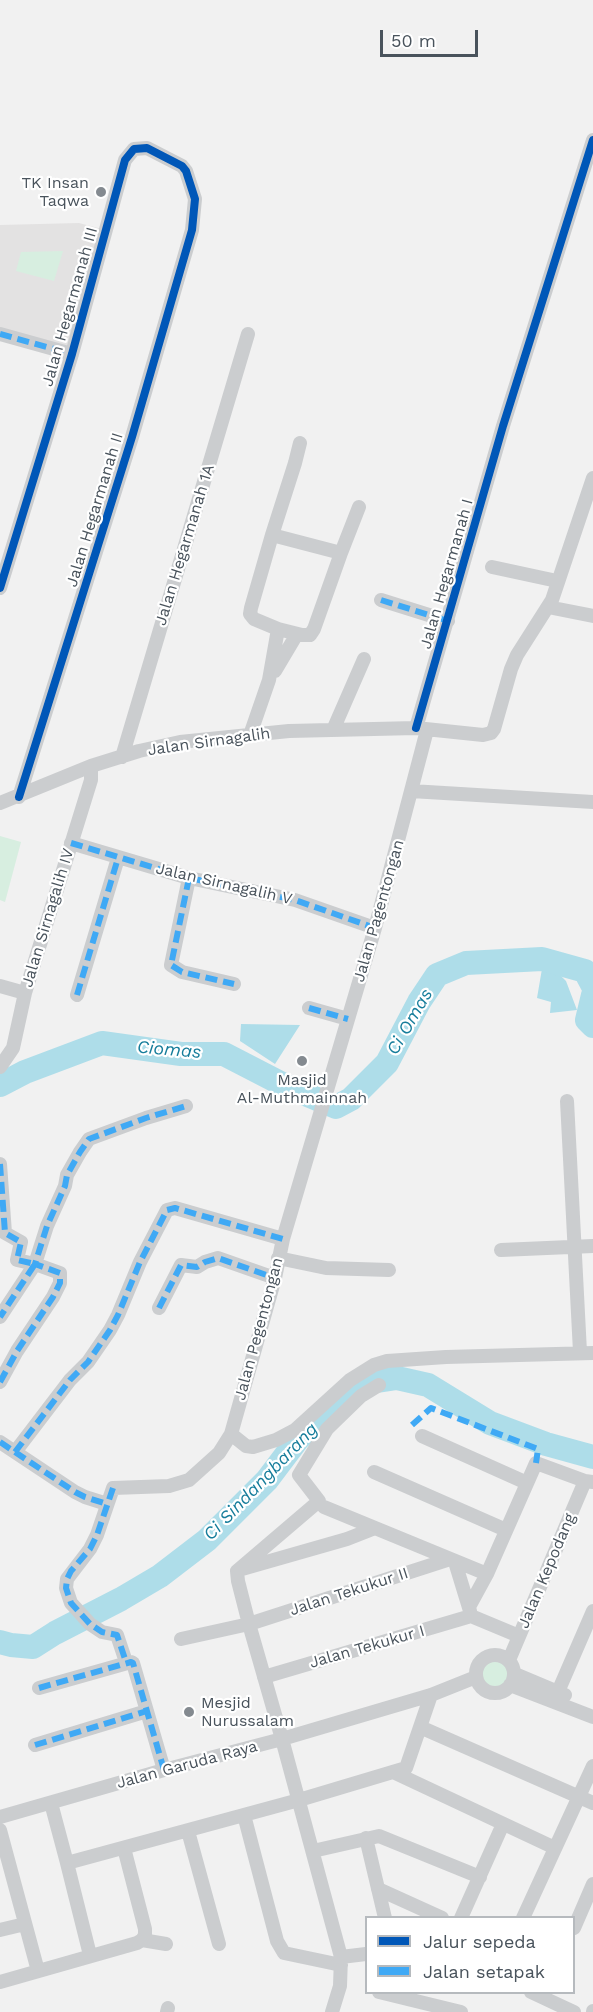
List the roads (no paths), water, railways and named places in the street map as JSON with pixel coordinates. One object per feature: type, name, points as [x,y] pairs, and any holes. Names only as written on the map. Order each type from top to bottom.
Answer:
[{"type":"street","name":"Jalan Hegarmanah I","points":[[421,729],[448,621],[503,426],[593,140]]},
{"type":"street","name":"Jalan Hegarmanah III","points":[[0,588],[72,354],[125,160],[130,152],[134,149],[147,148],[177,163],[186,171],[195,199],[192,230]]},
{"type":"street","name":"Jalan Hegarmanah II","points":[[18,796],[132,437],[192,230]]},
{"type":"street","points":[[0,334],[72,354]]},
{"type":"street","name":"Jalan Hegarmanah 1A","points":[[122,757],[248,334]]},
{"type":"street","points":[[300,443],[250,614],[254,619],[278,629],[310,635],[358,507]]},
{"type":"street","points":[[593,478],[587,517],[557,581],[548,607],[593,616]]},
{"type":"street","points":[[272,535],[341,553]]},
{"type":"street","points":[[492,567],[557,581]]},
{"type":"street","points":[[381,600],[448,621]]},
{"type":"street","name":"Jalan Sirnagalih","points":[[0,803],[91,766],[180,742],[289,731],[421,729],[483,735],[491,733],[511,669],[548,607]]},
{"type":"street","points":[[250,735],[269,680],[278,629]]},
{"type":"street","points":[[269,680],[297,634]]},
{"type":"street","points":[[333,730],[364,659]]},
{"type":"street","name":"Jalan Pagentongan","points":[[327,1090],[375,928],[411,791],[421,729]]},
{"type":"street","name":"Jalan Sirnagalih IV","points":[[0,1067],[13,1048],[25,993],[91,780],[91,766]]},
{"type":"street","points":[[411,791],[593,802]]},
{"type":"street","name":"Jalan Sirnagalih V","points":[[71,843],[189,878],[295,900],[375,928]]},
{"type":"street","points":[[77,995],[118,858]]},
{"type":"street","points":[[189,878],[171,965],[182,972],[234,984]]},
{"type":"street","points":[[0,986],[25,993]]},
{"type":"street","points":[[309,1008],[348,1019]]},
{"type":"street","name":"Jalan Pegentongan","points":[[107,1504],[113,1488],[169,1486],[189,1480],[219,1453],[231,1434],[275,1278],[283,1239],[327,1090]]},
{"type":"street","points":[[231,1434],[246,1446],[253,1447],[276,1440],[296,1430],[350,1380],[374,1365],[387,1361],[587,1352],[575,1246],[567,1101]]},
{"type":"street","points":[[0,1317],[36,1264],[47,1226],[65,1186],[67,1175],[89,1139],[186,1106]]},
{"type":"street","points":[[0,1164],[5,1233],[21,1242],[17,1260],[36,1264],[60,1274],[60,1282],[53,1298],[17,1351],[0,1382]]},
{"type":"street","points":[[15,1452],[70,1380],[88,1362],[110,1330],[140,1262],[167,1210],[175,1208],[283,1239]]},
{"type":"street","points":[[501,1250],[593,1246]]},
{"type":"street","points":[[159,1308],[181,1265],[197,1267],[218,1258],[275,1278]]},
{"type":"street","points":[[278,1258],[326,1268],[389,1270]]},
{"type":"street","points":[[237,1571],[319,1501],[300,1475],[327,1430],[361,1396],[380,1385]]},
{"type":"street","points":[[423,1437],[527,1483]]},
{"type":"street","points":[[0,1442],[75,1492],[107,1504],[97,1535],[90,1549],[66,1579],[66,1588],[71,1603],[90,1624],[102,1632],[117,1635],[126,1662]]},
{"type":"street","points":[[470,1612],[536,1463],[589,1482]]},
{"type":"street","points":[[374,1472],[506,1530]]},
{"type":"street","name":"Jalan Kepodang","points":[[509,1660],[589,1482]]},
{"type":"street","points":[[324,1507],[487,1574]]},
{"type":"street","points":[[341,1514],[347,1539]]},
{"type":"street","points":[[237,1571],[347,1539],[375,1528]]},
{"type":"street","points":[[453,1560],[470,1612],[519,1636]]},
{"type":"street","name":"Jalan Tekukur II","points":[[181,1640],[249,1624],[453,1560]]},
{"type":"street","points":[[237,1571],[249,1624],[313,1851],[341,1961],[339,1986],[332,2012]]},
{"type":"street","points":[[556,1696],[589,1630],[593,1611]]},
{"type":"street","name":"Jalan Tekukur I","points":[[264,1677],[470,1612]]},
{"type":"street","name":"Jalan Garuda Raya","points":[[0,1817],[431,1695],[476,1677],[478,1666],[486,1657],[498,1655],[509,1660]]},
{"type":"street","points":[[476,1677],[482,1688],[493,1693],[505,1690],[512,1679],[509,1660]]},
{"type":"street","points":[[39,1688],[129,1661],[133,1663],[164,1770]]},
{"type":"street","points":[[512,1679],[593,1708]]},
{"type":"street","points":[[401,1773],[431,1695]]},
{"type":"street","points":[[556,1696],[593,1717]]},
{"type":"street","points":[[35,1745],[147,1711]]},
{"type":"street","points":[[420,1727],[593,1803]]},
{"type":"street","points":[[523,1916],[593,1766]]},
{"type":"street","points":[[67,1863],[401,1773],[555,1848]]},
{"type":"street","points":[[51,1803],[90,1955]]},
{"type":"street","points":[[244,1815],[277,1941],[284,1953],[341,1961],[365,1954]]},
{"type":"street","points":[[461,1916],[503,1824]]},
{"type":"street","points":[[0,1830],[6,1876],[25,1924],[38,1971]]},
{"type":"street","points":[[188,1831],[219,1944]]},
{"type":"street","points":[[313,1851],[379,1836],[480,1877]]},
{"type":"street","points":[[366,1838],[385,1916]]},
{"type":"street","points":[[0,1982],[142,1940],[145,1929],[124,1848]]},
{"type":"street","points":[[575,1924],[593,1884]]},
{"type":"street","points":[[378,1889],[440,1916]]},
{"type":"street","points":[[0,1930],[25,1924]]},
{"type":"street","points":[[142,1940],[166,1944]]},
{"type":"street","points":[[387,1994],[461,2012]]},
{"type":"street","points":[[540,1994],[574,2012]]},
{"type":"water","points":[[543,963],[566,981],[577,1010],[550,1013],[551,1002],[537,998]]},
{"type":"water","points":[[241,1024],[300,1025],[275,1064],[240,1041]]},
{"type":"waterway","name":"Ciomas","points":[[0,1085],[25,1072],[102,1043],[181,1054],[224,1054],[286,1086],[336,1107],[351,1099],[387,1063],[419,1002],[437,975],[466,963],[542,959],[585,971],[593,986]]},
{"type":"waterway","name":"Ci Omas","points":[[593,995],[587,1020],[593,1026]]},
{"type":"waterway","name":"Ci Sindangbarang","points":[[0,1642],[33,1647],[160,1576],[207,1540],[267,1480],[298,1439],[364,1383],[397,1378],[428,1385],[490,1423],[546,1444],[593,1457]]},
{"type":"place","name":"TK Insan Taqwa","points":[[101,192]]},
{"type":"place","name":"Masjid Al-Muthmainnah","points":[[302,1061]]},
{"type":"place","name":"Mesjid Nurussalam","points":[[189,1712]]}]
